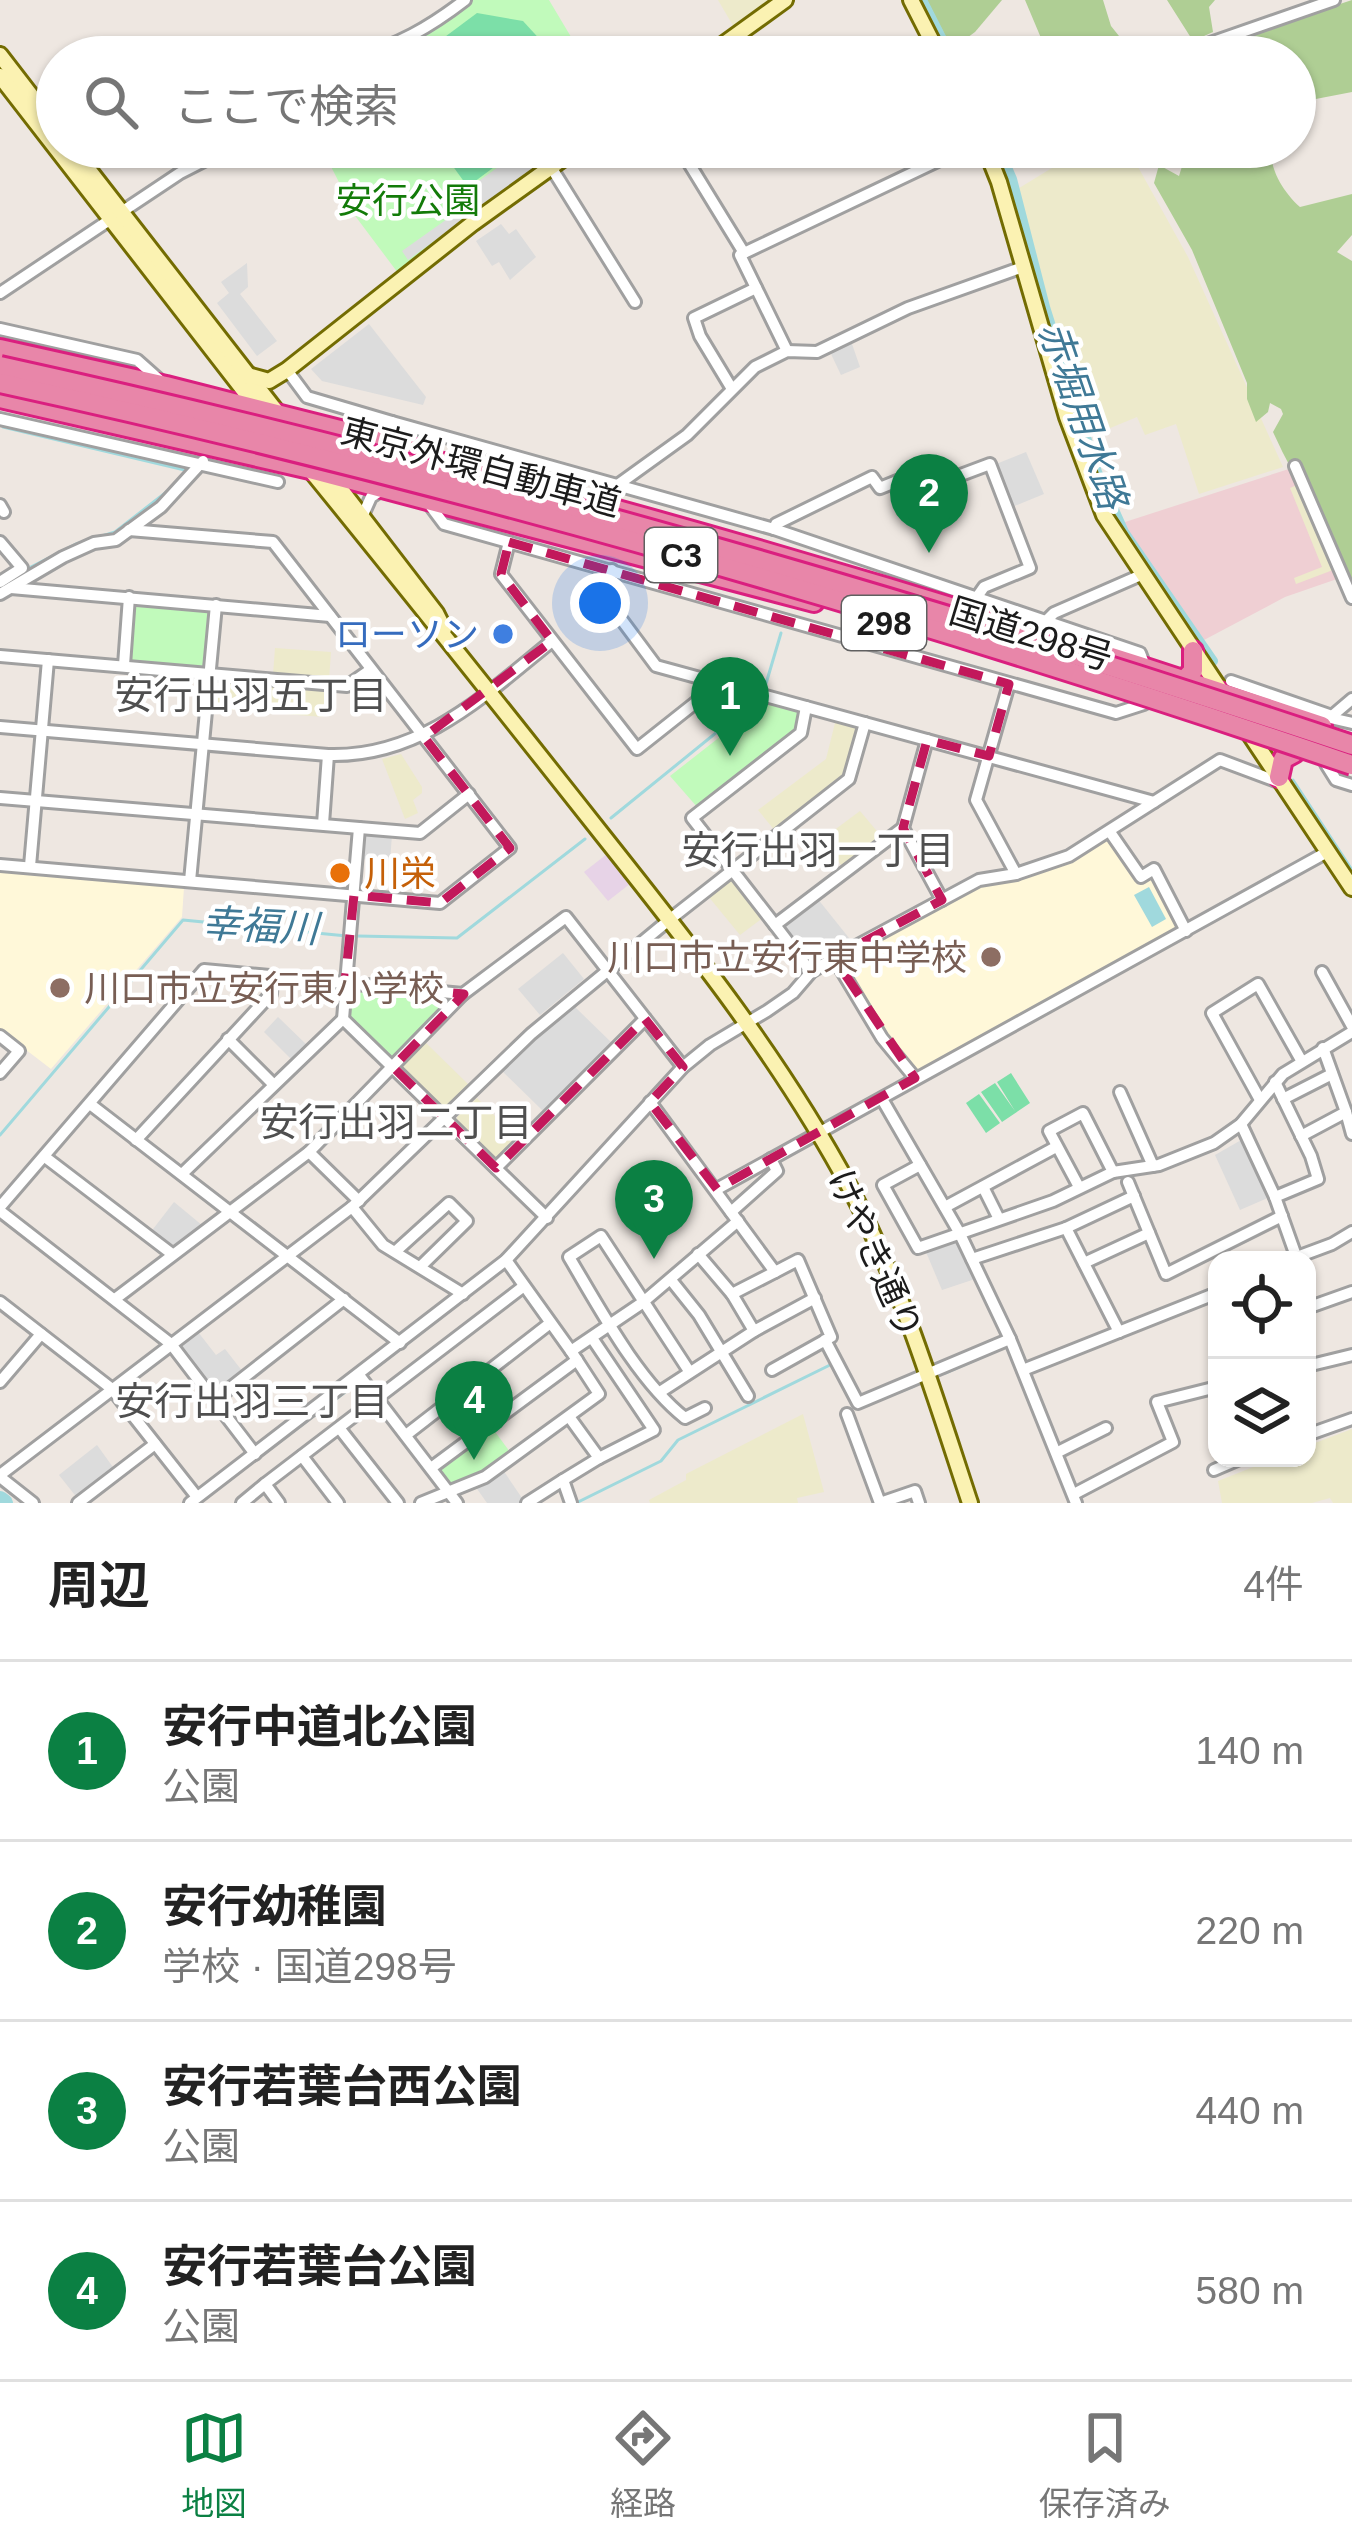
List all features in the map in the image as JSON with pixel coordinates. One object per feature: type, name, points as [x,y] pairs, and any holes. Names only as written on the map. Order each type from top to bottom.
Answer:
[{"type":"highway","points":[[0,358],[269,412],[631,505],[830,568]]},
{"type":"highway","name":"東京外環自動車道","points":[[0,358],[628,520],[1352,740]]},
{"type":"highway","points":[[0,391],[176,432]]},
{"type":"highway","name":"東京外環自動車道","points":[[0,391],[390,476],[644,544],[1011,652],[1352,769]]},
{"type":"highway","name":"国道298号","points":[[0,391],[203,453],[320,472],[419,495],[814,602],[1352,769]]},
{"type":"highway","name":"国道298号","points":[[413,455],[830,568],[1185,679],[1226,686],[1352,740]]},
{"type":"highway","points":[[1185,679],[1193,671],[1193,651]]},
{"type":"highway","points":[[1281,781],[1283,759],[1294,753]]},
{"type":"street","points":[[411,36],[465,0]]},
{"type":"street","points":[[736,36],[785,0]]},
{"type":"street","points":[[911,0],[929,36]]},
{"type":"street","points":[[1230,36],[1334,0]]},
{"type":"street","points":[[0,55],[36,102]]},
{"type":"street","points":[[0,76],[36,119]]},
{"type":"street","points":[[77,168],[251,376],[269,412]]},
{"type":"street","points":[[85,168],[228,370],[362,518],[436,613],[449,639]]},
{"type":"street","points":[[0,293],[190,168]]},
{"type":"street","points":[[251,376],[269,381],[287,370],[550,168]]},
{"type":"street","points":[[552,168],[635,302]]},
{"type":"street","points":[[692,168],[744,253]]},
{"type":"street","points":[[787,351],[740,255],[923,168]]},
{"type":"street","points":[[992,168],[1084,468],[1104,515],[1193,651],[1226,686],[1253,739],[1352,888]]},
{"type":"street","points":[[620,484],[687,435],[755,367],[787,351],[817,352],[908,308],[1023,267]]},
{"type":"street","points":[[732,388],[694,318],[756,288]]},
{"type":"street","points":[[0,329],[137,359],[173,392]]},
{"type":"street","points":[[208,397],[226,388],[228,370]]},
{"type":"street","points":[[287,370],[301,391],[316,401],[774,530],[1140,653],[1145,666]]},
{"type":"street","points":[[0,420],[203,453],[278,482]]},
{"type":"street","points":[[368,438],[392,422]]},
{"type":"street","points":[[4,588],[94,543],[116,540],[161,507],[203,453]]},
{"type":"street","points":[[934,485],[990,464],[1030,568],[984,586],[977,597]]},
{"type":"street","points":[[1295,466],[1352,598]]},
{"type":"street","points":[[320,472],[428,620],[449,639]]},
{"type":"street","points":[[774,530],[776,524],[872,477],[880,488],[917,473]]},
{"type":"street","points":[[362,518],[371,497],[383,489]]},
{"type":"street","points":[[419,495],[444,524],[1116,713],[1144,704]]},
{"type":"street","points":[[0,865],[440,903],[510,848],[273,542],[129,530]]},
{"type":"street","points":[[0,542],[22,568],[4,588]]},
{"type":"street","points":[[509,542],[501,574],[637,749],[719,683]]},
{"type":"street","points":[[612,570],[604,596],[656,666],[1154,802]]},
{"type":"street","points":[[1046,621],[1141,575]]},
{"type":"street","points":[[4,588],[330,616]]},
{"type":"street","points":[[124,665],[129,597]]},
{"type":"street","points":[[190,881],[216,605]]},
{"type":"street","name":"けやき通り","points":[[449,639],[747,1021],[819,1133],[882,1258],[970,1503]]},
{"type":"street","points":[[0,727],[328,755],[377,752],[424,737],[552,641]]},
{"type":"street","points":[[0,656],[347,686],[370,670]]},
{"type":"street","points":[[30,866],[48,661]]},
{"type":"street","points":[[1009,684],[976,800],[1016,874]]},
{"type":"street","points":[[1226,686],[1352,723]]},
{"type":"street","points":[[1305,720],[1332,716],[1352,699]]},
{"type":"street","points":[[806,707],[801,733],[692,818],[812,972]]},
{"type":"street","points":[[33,1503],[0,1476],[355,1204],[531,1034],[849,779],[865,723]]},
{"type":"street","points":[[775,925],[903,828],[927,740]]},
{"type":"street","points":[[322,824],[328,755]]},
{"type":"street","points":[[0,1302],[112,1389],[194,1500],[506,1260],[683,1067],[793,993],[812,972],[979,880],[1016,874],[1069,856],[1220,760],[1281,781]]},
{"type":"street","points":[[1326,764],[1336,780],[1352,785]]},
{"type":"street","points":[[0,798],[420,832],[469,794]]},
{"type":"street","points":[[182,1174],[343,1019],[359,828]]},
{"type":"street","points":[[903,828],[942,900]]},
{"type":"street","points":[[1111,832],[1141,877],[1154,869],[1186,931]]},
{"type":"street","points":[[717,1189],[1329,851]]},
{"type":"street","points":[[116,1299],[309,1152],[463,994],[566,917],[683,1067]]},
{"type":"street","points":[[834,958],[882,1038],[915,1078]]},
{"type":"street","points":[[255,1454],[171,1344],[0,1209],[204,970],[463,994]]},
{"type":"street","points":[[920,1165],[883,1185],[918,1248],[1053,1201],[1112,1172],[1153,1166],[1214,1143],[1241,1124],[1259,1098],[1301,1060],[1352,1029],[1322,972]]},
{"type":"street","points":[[136,1140],[271,994],[272,976]]},
{"type":"street","points":[[1259,1098],[1212,1013],[1258,984],[1301,1060]]},
{"type":"street","points":[[343,1019],[547,1219]]},
{"type":"street","points":[[496,1168],[645,1019]]},
{"type":"street","points":[[0,1036],[19,1051],[0,1073]]},
{"type":"street","points":[[228,1039],[274,1084]]},
{"type":"street","points":[[1323,1048],[1352,1134]]},
{"type":"street","points":[[1283,1099],[1332,1073]]},
{"type":"street","points":[[1275,1082],[1318,1179],[1275,1197]]},
{"type":"street","points":[[1120,1092],[1153,1166]]},
{"type":"street","points":[[882,1099],[959,1232],[1010,1339],[1075,1498],[1173,1442],[1157,1402],[1208,1390]]},
{"type":"street","points":[[650,1102],[775,1272]]},
{"type":"street","points":[[90,1104],[400,1343]]},
{"type":"street","points":[[1078,1187],[1049,1131],[1083,1113],[1112,1172]]},
{"type":"street","points":[[1301,1136],[1348,1115]]},
{"type":"street","points":[[1241,1124],[1275,1197],[1291,1251]]},
{"type":"street","points":[[945,1207],[1056,1147]]},
{"type":"street","points":[[309,1152],[355,1204],[383,1245],[463,1294]]},
{"type":"street","points":[[46,1157],[172,1254]]},
{"type":"street","points":[[431,1468],[671,1280],[777,1171],[771,1160]]},
{"type":"street","points":[[1128,1182],[1166,1274],[1282,1216]]},
{"type":"street","points":[[983,1187],[999,1219]]},
{"type":"street","points":[[972,1259],[1066,1228],[1134,1196]]},
{"type":"street","points":[[396,1252],[449,1203],[467,1221],[420,1267]]},
{"type":"street","points":[[1066,1228],[1119,1332]]},
{"type":"street","points":[[1084,1263],[1149,1232]]},
{"type":"street","points":[[1312,1251],[1352,1232]]},
{"type":"street","points":[[689,1371],[601,1236],[569,1256],[610,1327],[668,1405],[685,1418],[705,1408]]},
{"type":"street","points":[[698,1254],[732,1294],[754,1331]]},
{"type":"street","points":[[421,1503],[484,1477],[599,1394],[506,1260]]},
{"type":"street","points":[[732,1294],[798,1260],[831,1337],[772,1370]]},
{"type":"street","points":[[671,1280],[722,1350],[748,1396]]},
{"type":"street","points":[[242,1503],[524,1286]]},
{"type":"street","points":[[1316,1305],[1352,1292]]},
{"type":"street","points":[[1023,1370],[1208,1296]]},
{"type":"street","points":[[660,1392],[722,1350],[815,1298]]},
{"type":"street","points":[[215,1400],[344,1300]]},
{"type":"street","points":[[406,1436],[549,1324]]},
{"type":"street","points":[[0,1382],[41,1334]]},
{"type":"street","points":[[527,1503],[654,1430],[592,1338]]},
{"type":"street","points":[[826,1340],[858,1402],[1010,1339]]},
{"type":"street","points":[[1316,1364],[1352,1355]]},
{"type":"street","points":[[359,1375],[457,1503]]},
{"type":"street","points":[[847,1414],[880,1503],[915,1491],[919,1503]]},
{"type":"street","points":[[570,1418],[599,1458]]},
{"type":"street","points":[[1316,1432],[1352,1419]]},
{"type":"street","points":[[1058,1452],[1106,1428]]},
{"type":"street","points":[[340,1429],[398,1503]]},
{"type":"street","points":[[78,1503],[155,1444]]},
{"type":"street","points":[[302,1456],[338,1503]]},
{"type":"street","points":[[1214,1470],[1221,1467]]},
{"type":"street","points":[[563,1480],[571,1503]]},
{"type":"street","points":[[265,1484],[279,1503]]},
{"type":"highlighted area","points":[[509,542],[1009,684],[989,756],[927,740],[903,828],[942,900],[834,958],[915,1078],[882,1099],[717,1189],[650,1102],[683,1067],[645,1019],[496,1168],[393,1067],[464,994],[345,982],[354,895],[440,903],[510,848],[424,737],[552,641],[501,574]]},
{"type":"shaded area","points":[[718,0],[775,0],[735,29]]},
{"type":"shaded area","points":[[497,168],[538,168],[483,208],[478,202],[471,207],[475,213],[467,218],[462,213],[462,221],[408,260],[402,251],[457,212],[454,207],[479,189],[476,183]]},
{"type":"shaded area","points":[[1052,168],[1139,168],[1188,257],[1283,467],[1199,494],[1176,424],[1145,435],[1137,417],[1086,438],[1016,190]]},
{"type":"shaded area","points":[[501,224],[509,234],[516,229],[536,257],[510,280],[499,262],[492,266],[476,241]]},
{"type":"shaded area","points":[[247,263],[248,287],[240,294],[277,341],[257,356],[217,303],[229,293],[221,282]]},
{"type":"shaded area","points":[[369,324],[426,397],[423,405],[322,381],[311,369]]},
{"type":"shaded area","points":[[852,344],[860,367],[841,375],[830,352]]},
{"type":"shaded area","points":[[1026,452],[1044,494],[1012,507],[996,464]]},
{"type":"shaded area","points":[[1292,468],[1337,579],[1285,597],[1204,640],[1122,523]]},
{"type":"shaded area","points":[[1297,485],[1333,570],[1296,584],[1294,578],[1322,567],[1290,488]]},
{"type":"shaded area","points":[[275,648],[331,652],[329,680],[273,675]]},
{"type":"shaded area","points":[[214,679],[325,689],[323,717],[209,708]]},
{"type":"shaded area","points":[[836,719],[859,728],[847,775],[776,832],[758,810],[826,759]]},
{"type":"shaded area","points":[[401,754],[422,787],[413,800],[418,813],[405,819],[382,759]]},
{"type":"shaded area","points":[[860,811],[881,836],[842,866],[821,840]]},
{"type":"shaded area","points":[[368,833],[392,835],[390,861],[361,859],[363,837]]},
{"type":"shaded area","name":"川口市立安行東中学校","points":[[1110,840],[1138,885],[1152,879],[1181,931],[922,1073],[916,1072],[887,1036],[842,962],[974,889],[1034,874]]},
{"type":"shaded area","points":[[607,854],[631,883],[608,901],[584,872]]},
{"type":"shaded area","name":"川口市立安行東小学校","points":[[0,869],[184,887],[182,917],[51,1069],[0,1030]]},
{"type":"shaded area","points":[[732,879],[764,917],[740,935],[708,896]]},
{"type":"shaded area","points":[[817,898],[853,943],[813,964],[783,925]]},
{"type":"shaded area","points":[[563,953],[584,979],[540,1015],[518,989]]},
{"type":"shaded area","points":[[573,1005],[614,1045],[544,1112],[502,1071]]},
{"type":"shaded area","points":[[278,1017],[309,1047],[293,1061],[264,1032]]},
{"type":"shaded area","points":[[425,1042],[469,1085],[447,1107],[439,1107],[403,1072],[403,1065]]},
{"type":"shaded area","points":[[477,1098],[518,1139],[498,1159],[491,1158],[457,1124],[457,1117]]},
{"type":"shaded area","points":[[1243,1139],[1270,1197],[1240,1210],[1215,1155]]},
{"type":"shaded area","points":[[174,1202],[203,1226],[177,1247],[150,1233]]},
{"type":"shaded area","points":[[957,1240],[975,1279],[942,1290],[926,1252]]},
{"type":"shaded area","points":[[198,1332],[216,1355],[225,1349],[243,1372],[219,1390],[213,1389],[183,1351],[183,1344]]},
{"type":"shaded area","points":[[803,1414],[824,1492],[797,1498],[798,1503],[650,1503],[686,1480],[686,1474]]},
{"type":"shaded area","points":[[1352,1429],[1352,1503],[1333,1503],[1330,1498],[1312,1503],[1222,1503],[1218,1481],[1253,1467],[1316,1467],[1316,1443]]},
{"type":"shaded area","points":[[97,1445],[115,1470],[78,1499],[59,1475]]},
{"type":"shaded area","points":[[503,1470],[524,1501],[487,1503],[475,1486]]},
{"type":"green space","points":[[472,0],[549,0],[570,36],[422,36]]},
{"type":"green space","points":[[927,0],[1002,0],[970,36],[945,36]]},
{"type":"green space","points":[[1025,0],[1103,0],[1119,36],[1040,36]]},
{"type":"green space","points":[[1167,0],[1215,0],[1209,7],[1213,32],[1190,36]]},
{"type":"green space","points":[[1352,0],[1352,92],[1316,99],[1316,36],[1243,36]]},
{"type":"green space","points":[[477,13],[523,21],[537,36],[446,36]]},
{"type":"green space","name":"安行公園","points":[[332,168],[540,168],[398,273],[341,197],[345,194]]},
{"type":"green space","points":[[454,168],[493,168],[474,182],[465,183]]},
{"type":"green space","points":[[1158,168],[1179,176],[1181,168],[1274,168],[1300,207],[1352,194],[1352,235],[1337,252],[1352,261],[1352,580],[1273,432],[1281,409],[1270,403],[1268,412],[1256,422],[1247,383],[1192,250],[1154,183]]},
{"type":"green space","points":[[139,604],[205,609],[209,615],[205,663],[199,668],[134,663],[129,658],[134,609]]},
{"type":"green space","points":[[760,700],[797,709],[801,715],[796,732],[698,808],[670,776],[753,711]]},
{"type":"green space","points":[[356,988],[448,997],[451,1003],[397,1058],[389,1058],[351,1020],[349,993]]},
{"type":"green space","points":[[1011,1073],[1030,1103],[1002,1122],[981,1092],[995,1083],[1015,1111],[997,1082]]},
{"type":"green space","points":[[979,1094],[1000,1123],[986,1133],[966,1103]]},
{"type":"green space","points":[[493,1429],[510,1452],[451,1485],[439,1468]]},
{"type":"water","points":[[1149,887],[1166,919],[1152,927],[1134,895]]},
{"type":"waterway","name":"赤堀用水路","points":[[922,0],[940,36]]},
{"type":"waterway","name":"赤堀用水路","points":[[1007,168],[1097,472],[1124,532],[1213,661]]},
{"type":"waterway","points":[[3,427],[189,471]]},
{"type":"waterway","points":[[27,569],[76,544],[115,532],[169,490]]},
{"type":"waterway","name":"幸福川","points":[[765,687],[781,633]]},
{"type":"waterway","name":"幸福川","points":[[611,818],[754,702]]},
{"type":"waterway","name":"赤堀用水路","points":[[1293,780],[1352,870]]},
{"type":"waterway","name":"幸福川","points":[[357,936],[457,938],[585,839]]},
{"type":"waterway","name":"幸福川","points":[[0,1135],[183,920],[347,936]]},
{"type":"waterway","points":[[513,1260],[584,1183]]},
{"type":"waterway","points":[[369,1373],[501,1271]]},
{"type":"waterway","points":[[945,1373],[1003,1348]]},
{"type":"waterway","points":[[576,1503],[661,1461],[678,1440],[833,1366]]},
{"type":"waterway","points":[[199,1503],[357,1383]]},
{"type":"waterway","points":[[871,1403],[914,1386]]},
{"type":"waterway","points":[[0,1500],[4,1503]]},
{"type":"place","name":"安行幼稚園","points":[[929,553]]},
{"type":"place","name":"ローソン","points":[[503,634]]},
{"type":"place","name":"安行中道北公園","points":[[730,756]]},
{"type":"place","name":"川栄","points":[[340,873]]},
{"type":"place","name":"川口市立安行東中学校","points":[[991,957]]},
{"type":"place","name":"川口市立安行東小学校","points":[[60,988]]},
{"type":"place","name":"安行若葉台西公園","points":[[654,1259]]},
{"type":"place","name":"安行若葉台公園","points":[[474,1460]]},
{"type":"district","name":"安行出羽五丁目","points":[[251,695]]},
{"type":"district","name":"安行出羽一丁目","points":[[818,850]]},
{"type":"district","name":"安行出羽二丁目","points":[[396,1122]]},
{"type":"district","name":"安行出羽三丁目","points":[[252,1401]]}]
